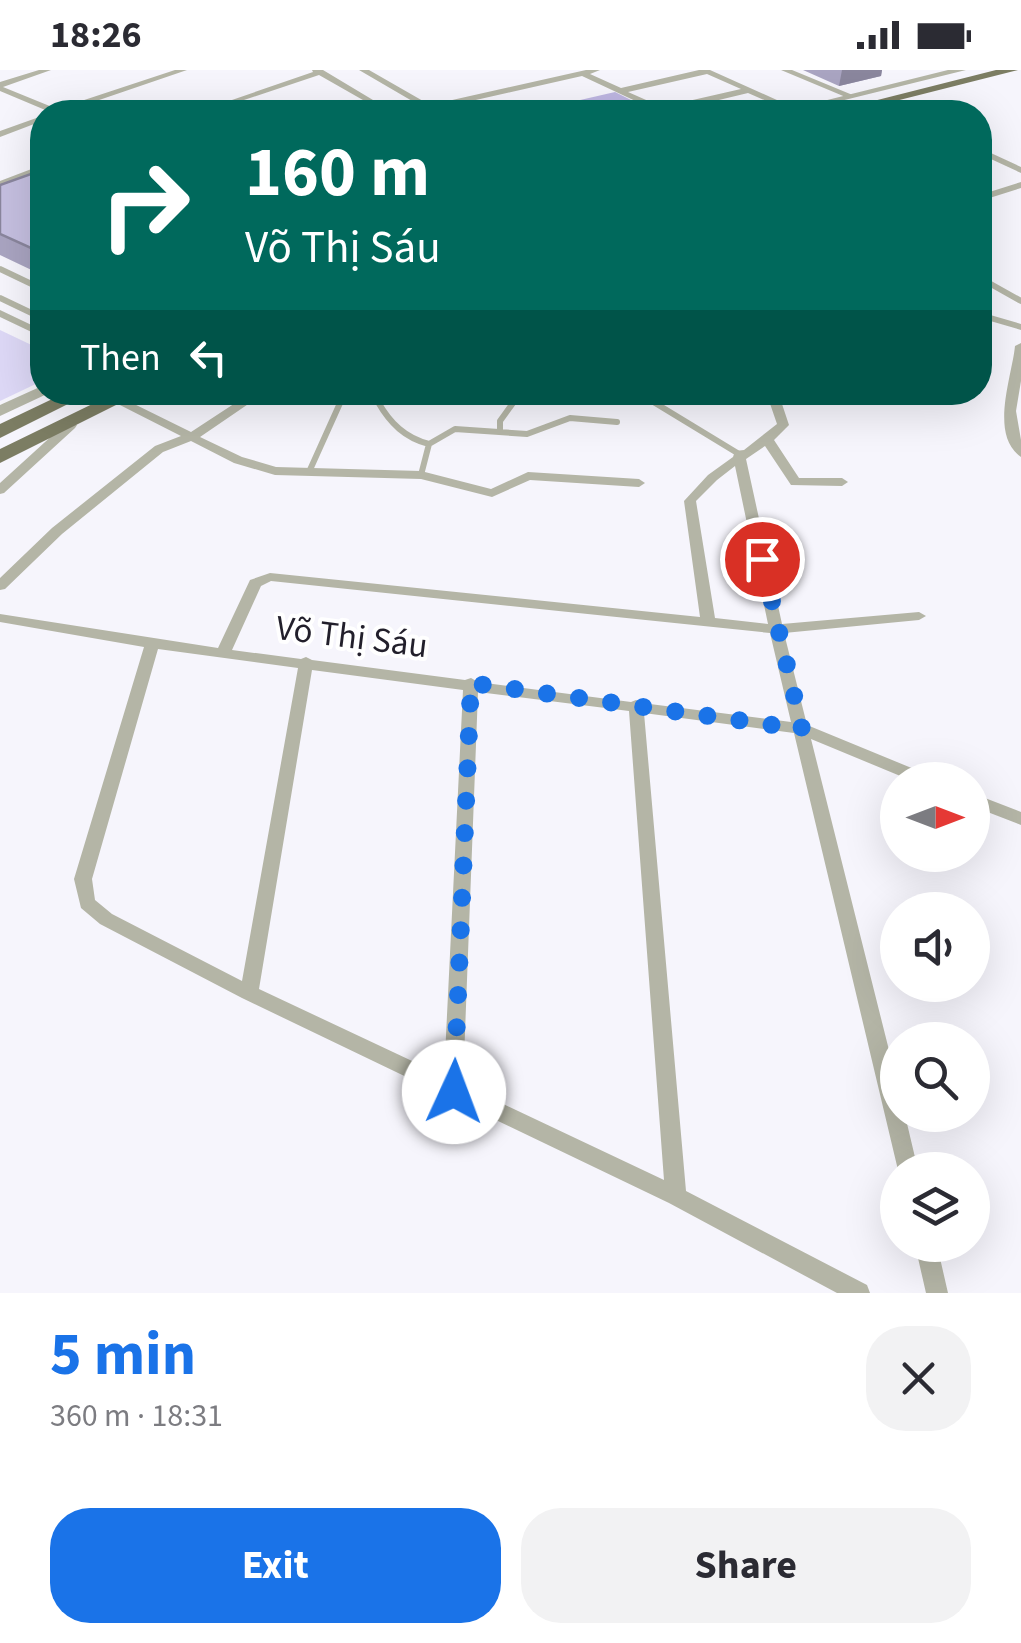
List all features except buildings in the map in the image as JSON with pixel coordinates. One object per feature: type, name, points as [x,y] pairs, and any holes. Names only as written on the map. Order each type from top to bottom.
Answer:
[{"type":"main road","points":[[887,100],[1012,70]]},
{"type":"main road","points":[[924,100],[1021,75]]},
{"type":"main road","points":[[0,432],[57,405]]},
{"type":"main road","points":[[0,457],[109,405]]},
{"type":"street","points":[[0,87],[48,70]]},
{"type":"street","points":[[92,100],[183,70]]},
{"type":"street","points":[[363,70],[415,100]]},
{"type":"street","points":[[471,100],[596,70]]},
{"type":"street","points":[[785,70],[851,96]]},
{"type":"street","points":[[904,70],[942,87]]},
{"type":"street","points":[[834,100],[961,70]]},
{"type":"street","points":[[235,100],[318,71],[368,100]]},
{"type":"street","points":[[620,91],[705,71],[768,100]]},
{"type":"street","points":[[579,72],[638,100]]},
{"type":"street","points":[[0,87],[30,100]]},
{"type":"street","points":[[709,100],[748,90]]},
{"type":"street","points":[[0,134],[30,123]]},
{"type":"street","points":[[992,157],[1021,170]]},
{"type":"street","points":[[0,184],[30,172]]},
{"type":"street","points":[[992,194],[1021,185]]},
{"type":"street","points":[[0,313],[30,326]]},
{"type":"street","points":[[992,318],[1021,326]]},
{"type":"street","points":[[1021,346],[1017,386],[1007,402],[1010,434],[1021,453]]},
{"type":"street","points":[[0,411],[30,397]]},
{"type":"street","points":[[141,405],[238,460],[275,471],[421,475],[492,493],[528,476],[639,483]]},
{"type":"street","points":[[0,586],[57,531],[159,449],[194,436],[242,405]]},
{"type":"street","points":[[708,622],[690,501],[706,480],[739,454],[768,441],[784,424],[777,405]]},
{"type":"street","points":[[0,490],[71,425]]},
{"type":"street","points":[[768,441],[795,482],[842,482]]},
{"type":"street","points":[[739,454],[776,629],[904,1152]]},
{"type":"street","points":[[224,651],[255,583],[270,576],[776,629],[919,616]]},
{"type":"street","name":"Võ Thị Sáu","points":[[0,618],[152,644],[802,729],[882,762]]},
{"type":"street","points":[[152,644],[82,879],[88,903],[106,919],[249,993],[676,1196],[860,1293]]},
{"type":"street","points":[[249,993],[306,662]]},
{"type":"street","points":[[454,1092],[471,683]]},
{"type":"street","points":[[636,705],[676,1196]]},
{"type":"street","points":[[990,809],[1019,823]]},
{"type":"street","points":[[930,1262],[937,1293]]},
{"type":"lane","points":[[19,176],[30,181]]},
{"type":"lane","points":[[0,269],[30,283]]},
{"type":"lane","points":[[992,285],[1021,301]]},
{"type":"lane","points":[[0,298],[30,312]]},
{"type":"lane","points":[[308,472],[340,405]]},
{"type":"lane","points":[[380,405],[385,416],[417,442],[429,444],[454,430],[537,433],[570,418],[617,422]]},
{"type":"lane","points":[[500,430],[500,421],[512,405]]},
{"type":"lane","points":[[658,405],[739,454]]},
{"type":"lane","points":[[421,475],[429,444]]},
{"type":"shaded area","points":[[615,92],[631,100],[580,100]]},
{"type":"shaded area","points":[[0,330],[30,344],[30,387],[0,401]]},
{"type":"route","points":[[454,1092],[471,683],[802,729],[762,559]]}]
